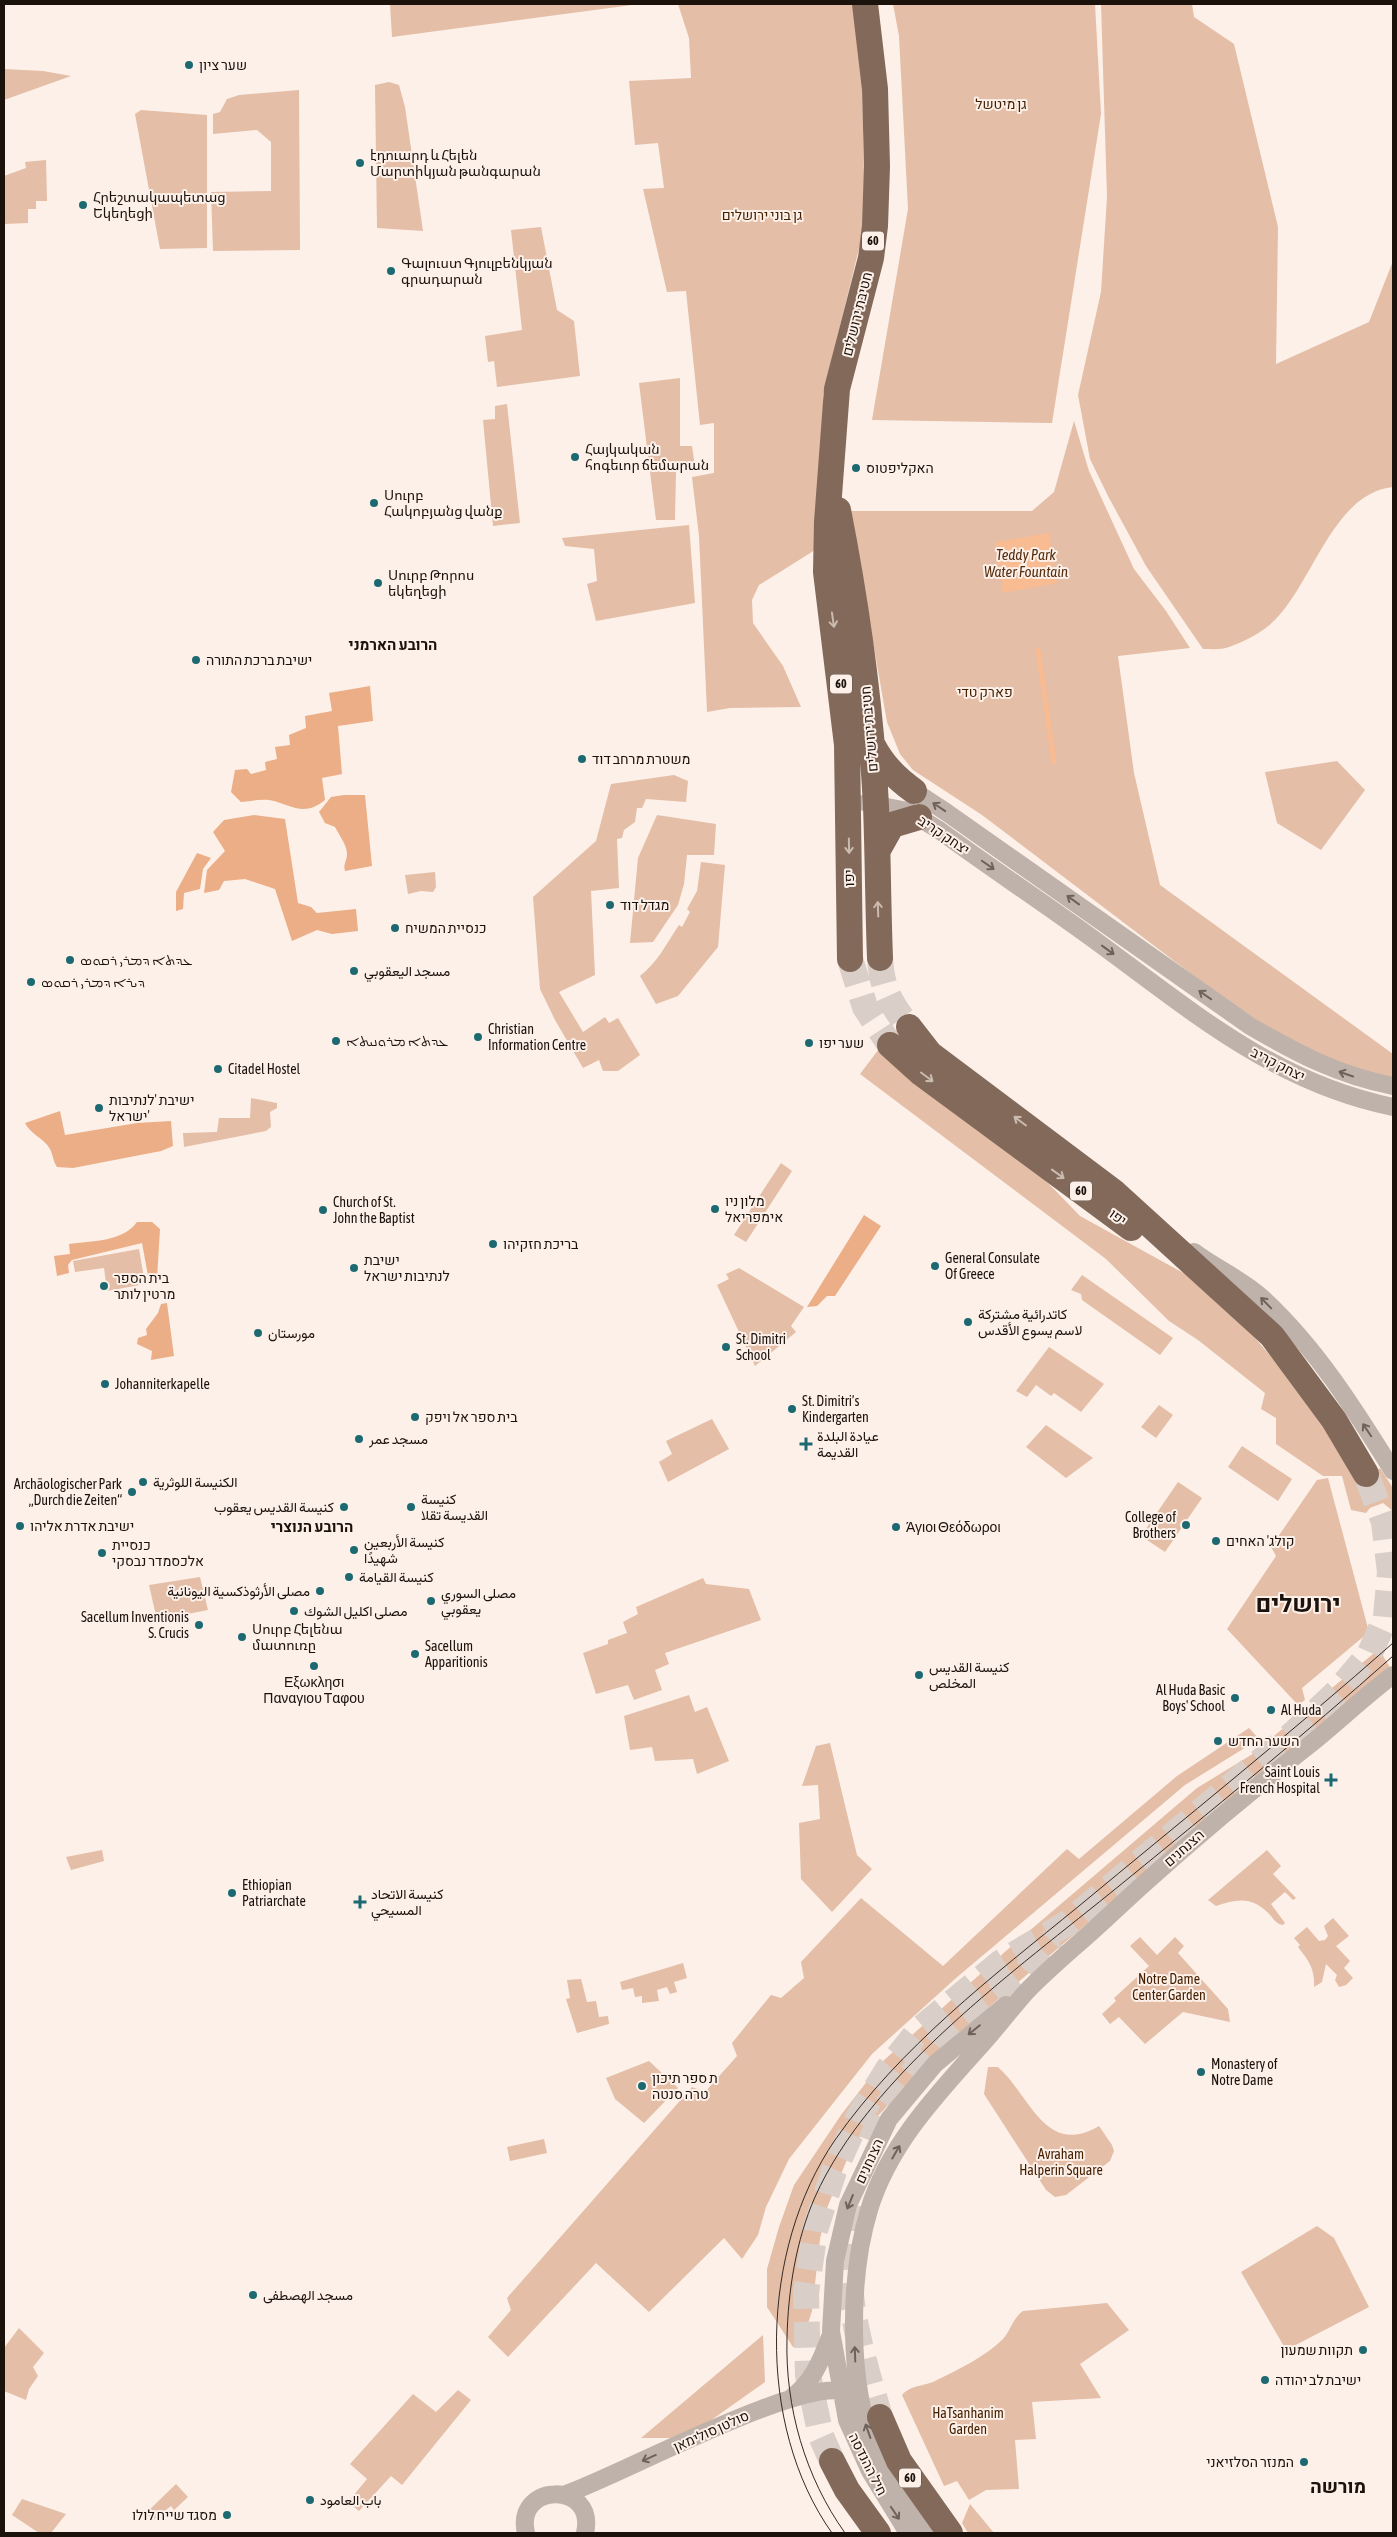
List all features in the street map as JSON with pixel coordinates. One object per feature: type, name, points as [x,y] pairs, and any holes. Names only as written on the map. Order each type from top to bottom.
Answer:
[{"type":"highway","name":"חטיבת ירושלים","points":[[848,797],[842,699],[826,572],[827,522],[837,389],[871,258],[875,226],[877,166],[875,89],[866,4]]},
{"type":"highway","name":"חטיבת ירושלים","points":[[831,475],[850,570],[862,656],[875,797]]},
{"type":"highway","points":[[870,741],[882,762],[894,776],[914,791]]},
{"type":"highway","name":"יפו","points":[[848,797],[850,960]]},
{"type":"highway","name":"יפו","points":[[875,797],[880,958]]},
{"type":"highway","points":[[878,850],[892,825],[919,817]]},
{"type":"highway","name":"יפו","points":[[909,1028],[930,1054],[1115,1192],[1272,1336],[1334,1420],[1366,1474]]},
{"type":"highway","name":"יפו","points":[[890,1045],[921,1073],[1191,1271],[1216,1295],[1272,1336]]},
{"type":"highway","name":"הצנחנים","points":[[870,2410],[898,2461],[950,2533]]},
{"type":"highway","points":[[832,2461],[847,2490],[878,2533]]},
{"type":"street","name":"יצחק קריב","points":[[875,797],[896,787],[914,791],[1250,1026],[1301,1055],[1325,1066],[1348,1075],[1393,1086]]},
{"type":"street","name":"יצחק קריב","points":[[848,797],[875,797],[919,817],[1096,941],[1223,1034],[1273,1064],[1317,1084],[1393,1107]]},
{"type":"street","name":"יפו","points":[[1115,1192],[1199,1256],[1260,1296],[1300,1338],[1331,1378],[1393,1471]]},
{"type":"street","name":"הצנחנים","points":[[870,2410],[854,2348],[856,2298],[864,2232],[873,2200],[894,2154],[909,2129],[942,2088],[1027,1991],[1146,1880],[1251,1790],[1348,1714],[1393,1675]]},
{"type":"street","name":"הצנחנים","points":[[1348,1714],[1393,1686]]},
{"type":"street","name":"הצנחנים","points":[[840,2389],[831,2332],[835,2261],[848,2205],[889,2119],[935,2064],[1001,2009],[1027,1991]]},
{"type":"street","points":[[791,2398],[804,2388],[815,2372],[831,2332]]},
{"type":"street","points":[[840,2389],[870,2410]]},
{"type":"street","name":"חיל ההנדסה","points":[[840,2389],[847,2420],[862,2457],[908,2533]]},
{"type":"street","name":"סולטן סולימאן","points":[[526,2527],[528,2510],[538,2499],[552,2494],[563,2495],[791,2398],[840,2389]]},
{"type":"street","name":"חיל ההנדסה","points":[[870,2410],[868,2431],[886,2471],[927,2533]]},
{"type":"street","points":[[563,2495],[574,2499],[581,2507],[586,2521],[585,2533]]},
{"type":"street","points":[[512,2533],[526,2527]]},
{"type":"green space","points":[[390,4],[632,4],[632,5],[392,37]]},
{"type":"green space","name":"גן בוני ירושלים","points":[[678,4],[853,4],[862,78],[865,224],[823,395],[823,452],[815,550],[759,585],[752,600],[753,623],[783,666],[801,707],[730,708],[707,712],[699,536],[692,477],[714,473],[714,423],[700,425],[686,291],[667,292],[643,189],[664,188],[658,143],[635,145],[629,81],[691,78],[689,38]]},
{"type":"green space","name":"גן מיטשל","points":[[893,4],[1095,4],[1101,114],[1052,423],[872,420],[908,209],[899,36]]},
{"type":"green space","points":[[1101,4],[1192,4],[1194,17],[1234,44],[1278,227],[1276,364],[1369,322],[1393,261],[1393,487],[1371,493],[1353,507],[1337,525],[1296,592],[1267,627],[1244,641],[1223,649],[1203,649],[1146,566],[1090,459],[1078,395],[1101,292],[1107,197]]},
{"type":"green space","points":[[4,69],[43,71],[71,76],[4,100]]},
{"type":"green space","points":[[389,82],[399,85],[405,107],[423,231],[377,228],[375,85]]},
{"type":"green space","points":[[299,90],[300,250],[213,251],[211,192],[271,191],[271,142],[257,130],[213,134],[213,114],[220,112],[227,99],[239,95]]},
{"type":"green space","points":[[141,110],[207,115],[207,248],[160,249],[135,114]]},
{"type":"green space","points":[[46,160],[47,201],[36,201],[36,209],[28,209],[28,223],[4,224],[4,176],[26,168],[25,162]]},
{"type":"green space","points":[[541,227],[557,310],[574,321],[580,376],[497,387],[494,361],[488,362],[485,336],[522,330],[511,230]]},
{"type":"green space","points":[[680,378],[680,446],[692,446],[695,467],[676,471],[675,520],[656,520],[639,383]]},
{"type":"green space","points":[[507,404],[520,523],[493,526],[483,420],[495,419],[495,406]]},
{"type":"green space","name":"פארק טדי","points":[[1074,421],[1089,471],[1134,569],[1166,611],[1190,648],[1118,656],[1134,773],[1160,885],[1393,1054],[1393,1079],[1359,1070],[1301,1047],[1257,1020],[1215,992],[982,815],[913,770],[900,754],[887,722],[873,642],[843,511],[1032,511],[1054,492]]},
{"type":"green space","points":[[689,525],[695,603],[596,621],[587,584],[597,581],[594,549],[565,546],[562,538]]},
{"type":"green space","points":[[1337,761],[1365,790],[1321,850],[1277,823],[1265,772]]},
{"type":"green space","points":[[674,775],[688,781],[686,802],[646,799],[642,808],[637,808],[635,822],[624,830],[622,838],[617,839],[619,888],[591,891],[595,975],[559,992],[583,1032],[605,1017],[609,1023],[618,1018],[640,1055],[618,1071],[603,1071],[599,1060],[583,1068],[555,1020],[540,989],[533,897],[596,841],[611,784]]},
{"type":"green space","points":[[657,815],[716,824],[714,855],[687,855],[684,884],[678,905],[653,942],[630,943],[638,858]]},
{"type":"green space","points":[[701,862],[725,865],[718,947],[678,996],[656,1004],[640,976],[657,959],[679,925],[682,927],[690,912],[687,909],[697,891]]},
{"type":"green space","points":[[435,872],[436,887],[433,892],[421,891],[408,894],[405,875]]},
{"type":"green space","points":[[882,1045],[1012,1146],[1080,1216],[1187,1275],[1255,1338],[1286,1374],[1364,1480],[1380,1468],[1393,1488],[1393,1511],[1383,1503],[1370,1508],[1366,1513],[1351,1510],[1342,1476],[1323,1476],[1276,1444],[1276,1418],[1261,1409],[1265,1393],[1198,1340],[1169,1321],[1106,1259],[860,1074]]},
{"type":"green space","points":[[251,1098],[277,1103],[277,1108],[270,1112],[271,1127],[266,1131],[184,1147],[183,1133],[217,1132],[219,1118],[250,1118]]},
{"type":"green space","points":[[781,1163],[792,1171],[746,1242],[734,1235]]},
{"type":"green space","points":[[139,1249],[145,1284],[107,1291],[104,1268],[75,1272],[73,1261]]},
{"type":"green space","points":[[739,1268],[804,1307],[791,1326],[796,1332],[755,1366],[717,1285],[729,1279],[726,1274]]},
{"type":"green space","points":[[1082,1275],[1173,1338],[1160,1355],[1082,1300],[1081,1294],[1071,1290]]},
{"type":"green space","points":[[1049,1347],[1104,1384],[1081,1412],[1054,1393],[1051,1396],[1036,1385],[1027,1397],[1016,1391]]},
{"type":"green space","points":[[1159,1405],[1173,1415],[1156,1438],[1141,1427]]},
{"type":"green space","points":[[712,1419],[729,1449],[668,1482],[659,1462],[672,1454],[666,1441]]},
{"type":"green space","points":[[1046,1425],[1093,1458],[1066,1478],[1026,1447]]},
{"type":"green space","points":[[1242,1446],[1292,1479],[1278,1501],[1228,1467]]},
{"type":"green space","points":[[1328,1478],[1369,1632],[1302,1688],[1305,1700],[1298,1705],[1227,1629],[1276,1556],[1271,1547],[1317,1480]]},
{"type":"green space","points":[[1178,1482],[1202,1498],[1165,1552],[1141,1536]]},
{"type":"green space","points":[[200,1577],[208,1610],[157,1620],[149,1585]]},
{"type":"green space","points":[[703,1578],[706,1584],[749,1589],[761,1620],[665,1653],[669,1664],[655,1670],[662,1690],[634,1700],[628,1685],[596,1694],[583,1653],[608,1644],[608,1640],[627,1633],[623,1622],[638,1614],[636,1607]]},
{"type":"green space","points":[[1379,1649],[1392,1671],[1219,1811],[941,2048],[864,2131],[851,2150],[827,2208],[820,2239],[812,2311],[800,2348],[793,2347],[767,2307],[767,2269],[779,2227],[794,2185],[841,2115],[882,2062],[1007,1950],[1197,1788],[1251,1755]]},
{"type":"green space","points":[[689,1695],[695,1712],[707,1707],[729,1761],[697,1774],[693,1759],[655,1761],[652,1747],[630,1750],[624,1716]]},
{"type":"green space","points":[[1249,1728],[1259,1739],[1185,1785],[956,1978],[872,2054],[789,2159],[766,2207],[758,2235],[742,2259],[724,2238],[649,2312],[596,2263],[508,2357],[488,2337],[511,2310],[507,2298],[692,2087],[705,2092],[737,2056],[732,2043],[771,1995],[781,1998],[804,1978],[801,1962],[861,1898],[943,1966],[1067,1849],[1079,1859],[1177,1776]]},
{"type":"green space","points":[[830,1743],[857,1855],[872,1869],[832,1912],[801,1879],[799,1823],[820,1819],[818,1785],[802,1786],[816,1746]]},
{"type":"green space","points":[[102,1850],[104,1861],[71,1870],[66,1857]]},
{"type":"green space","points":[[1267,1850],[1281,1866],[1273,1874],[1296,1898],[1293,1900],[1285,1892],[1271,1904],[1285,1923],[1283,1925],[1252,1902],[1239,1901],[1216,1906],[1208,1900]]},
{"type":"green space","points":[[1333,1918],[1349,1936],[1336,1946],[1350,1961],[1344,1968],[1353,1978],[1346,1985],[1339,1987],[1335,1980],[1337,1975],[1326,1964],[1322,1982],[1314,1987],[1310,1966],[1298,1947],[1300,1945],[1294,1938],[1307,1927],[1319,1941],[1325,1940],[1328,1936],[1324,1926]]},
{"type":"green space","name":"Notre Dame Center Garden","points":[[1140,1937],[1157,1955],[1175,1937],[1184,1946],[1178,1953],[1228,2009],[1230,2022],[1183,2012],[1145,2044],[1119,2017],[1110,2024],[1102,2014],[1116,2001],[1114,1998],[1149,1966],[1130,1946]]},
{"type":"green space","points":[[683,1963],[687,1978],[674,1982],[677,1992],[670,1994],[667,1987],[657,1990],[659,2001],[642,2003],[642,1996],[635,1997],[633,1988],[622,1990],[620,1982]]},
{"type":"green space","points":[[581,1979],[587,2002],[596,2001],[599,2017],[608,2016],[609,2024],[577,2033],[566,1999],[570,1998],[567,1980]]},
{"type":"green space","points":[[649,2061],[678,2088],[644,2123],[615,2099],[606,2078]]},
{"type":"green space","name":"Avraham Halperin Square","points":[[988,2067],[998,2067],[1040,2119],[1052,2129],[1065,2134],[1080,2134],[1099,2126],[1114,2151],[1110,2161],[1066,2195],[1055,2197],[1046,2190],[984,2094]]},
{"type":"green space","points":[[544,2139],[547,2153],[510,2161],[507,2147]]},
{"type":"green space","points":[[1317,2226],[1334,2238],[1369,2307],[1286,2350],[1241,2272]]},
{"type":"green space","name":"HaTsanhanim Garden","points":[[1107,2303],[1129,2330],[1080,2364],[1101,2398],[1032,2402],[1036,2439],[1015,2440],[1019,2489],[986,2490],[969,2500],[957,2481],[944,2486],[902,2395],[914,2387],[932,2382],[954,2372],[988,2351],[1003,2339],[1023,2311]]},
{"type":"green space","points":[[19,2328],[44,2353],[33,2367],[38,2376],[29,2389],[26,2400],[4,2391],[4,2348]]},
{"type":"green space","points":[[763,2335],[765,2382],[700,2428],[671,2438],[641,2438]]},
{"type":"green space","points":[[458,2390],[471,2400],[402,2485],[391,2476],[359,2511],[348,2502],[367,2479],[350,2464],[413,2394],[436,2412]]},
{"type":"green space","points":[[176,2484],[188,2497],[174,2510],[171,2506],[153,2520],[146,2513]]},
{"type":"green space","points":[[22,2499],[66,2514],[51,2533],[39,2533],[12,2515]]},
{"type":"green space","points":[[970,2504],[994,2533],[968,2533],[962,2523]]},
{"type":"shaded area","points":[[370,686],[373,721],[338,726],[342,774],[322,778],[325,800],[310,808],[303,809],[269,800],[241,802],[231,792],[235,770],[247,769],[251,774],[266,770],[265,762],[277,759],[275,747],[290,745],[289,735],[306,728],[305,716],[332,711],[329,693]]},
{"type":"shaded area","points":[[365,795],[372,866],[345,871],[347,851],[344,844],[335,827],[325,823],[319,812],[331,797]]},
{"type":"shaded area","points":[[254,815],[285,819],[298,903],[311,907],[317,913],[356,909],[358,931],[332,934],[317,930],[292,941],[275,889],[245,879],[224,881],[219,890],[204,893],[207,870],[225,851],[213,832],[224,820]]},
{"type":"shaded area","points":[[197,853],[211,858],[203,869],[200,889],[184,893],[183,909],[176,911],[176,892]]},
{"type":"shaded area","points":[[60,1111],[65,1135],[137,1123],[171,1121],[173,1146],[161,1151],[73,1168],[57,1167],[48,1145],[30,1130],[25,1123]]},
{"type":"shaded area","points":[[864,1215],[881,1226],[835,1296],[827,1296],[817,1306],[807,1307]]},
{"type":"shaded area","points":[[137,1222],[152,1222],[160,1229],[157,1279],[149,1281],[142,1243],[72,1260],[68,1265],[69,1273],[57,1276],[54,1256],[70,1254],[69,1244],[115,1237],[131,1229]]},
{"type":"shaded area","points":[[167,1303],[174,1356],[151,1360],[152,1351],[137,1344],[138,1338],[147,1335],[146,1329],[158,1313],[161,1304]]},
{"type":"water","name":"Teddy Park Water Fountain","points":[[1049,533],[1057,583],[1003,593],[995,542]]},
{"type":"waterway","points":[[1038,650],[1054,761]]},
{"type":"tunnel","points":[[880,958],[888,995],[909,1027]]},
{"type":"tunnel","points":[[850,959],[865,1007],[890,1045]]},
{"type":"tunnel","points":[[832,2461],[821,2436],[808,2375],[806,2293],[815,2230],[834,2171],[858,2118],[888,2069],[919,2030],[1000,1963],[1069,1922],[1294,1733],[1338,1691],[1370,1653],[1386,1617],[1390,1572],[1384,1522],[1366,1474]]},
{"type":"tunnel","points":[[871,2141],[883,2111],[938,2043],[1019,1979],[1054,1939]]},
{"type":"tunnel","points":[[854,2205],[850,2233],[850,2286],[859,2338],[880,2417]]},
{"type":"tram line","points":[[832,2533],[807,2490],[789,2441],[779,2390],[776,2337],[781,2284],[792,2232],[810,2184],[835,2140],[888,2074],[949,2015],[1013,1959],[1277,1743],[1393,1643]]},
{"type":"tram line","points":[[845,2533],[819,2489],[800,2440],[794,2415],[787,2364],[789,2302],[798,2248],[808,2213],[840,2152],[871,2108],[908,2067],[949,2027],[992,1989],[1326,1715],[1393,1656]]},
{"type":"place","name":"שער ציון","points":[[189,65]]},
{"type":"place","name":"էդուարդ և Հելեն Մարտիկյան թանգարան","points":[[360,163]]},
{"type":"place","name":"Հրեշտակապետաց Եկեղեցի","points":[[83,205]]},
{"type":"place","name":"Գալուստ Գյուլբենկյան գրադարան","points":[[391,271]]},
{"type":"place","name":"Հայկական հոգեւոր ճեմարան","points":[[575,457]]},
{"type":"place","name":"האקליפטוס","points":[[856,468]]},
{"type":"place","name":"Սուրբ Հակոբյանց վանք","points":[[374,503]]},
{"type":"place","name":"Սուրբ Թորոս եկեղեցի","points":[[378,583]]},
{"type":"place","name":"ישיבת ברכת התורה","points":[[196,660]]},
{"type":"place","name":"משטרת מרחב דוד","points":[[582,759]]},
{"type":"place","name":"מגדל דוד","points":[[610,905]]},
{"type":"place","name":"כנסיית המשיח","points":[[395,928]]},
{"type":"place","name":"ܥܕܬܐ ܕܡܪܝ ܪܩܘܣ","points":[[70,960]]},
{"type":"place","name":"مسجد اليعقوبي","points":[[354,971]]},
{"type":"place","name":"ܕܝܪܐ ܕܡܪܝ ܪܩܘܣ","points":[[31,982]]},
{"type":"place","name":"Christian Information Centre","points":[[478,1037]]},
{"type":"place","name":"ܥܕܬܐ ܡܪܘܢܝܬܐ","points":[[336,1041]]},
{"type":"place","name":"שער יפו","points":[[809,1043]]},
{"type":"place","name":"Citadel Hostel","points":[[218,1069]]},
{"type":"place","name":"ישיבת 'לנתיבות ישראל'","points":[[99,1108]]},
{"type":"place","name":"מלון ניו אימפריאל","points":[[715,1209]]},
{"type":"place","name":"Church of St. John the Baptist","points":[[323,1210]]},
{"type":"place","name":"בריכת חזקיהו","points":[[493,1244]]},
{"type":"place","name":"General Consulate Of Greece","points":[[935,1266]]},
{"type":"place","name":"ישיבת לנתיבות ישראל","points":[[354,1268]]},
{"type":"place","name":"בית הספר מרטין לותר","points":[[104,1286]]},
{"type":"place","name":"كاتدرائية مشتركة لاسم يسوع الأقدس","points":[[968,1322]]},
{"type":"place","name":"مورستان","points":[[258,1333]]},
{"type":"place","name":"St. Dimitri School","points":[[726,1347]]},
{"type":"place","name":"Johanniterkapelle","points":[[105,1384]]},
{"type":"place","name":"St. Dimitri’s Kindergarten","points":[[792,1409]]},
{"type":"place","name":"בית ספר אל ויפק","points":[[415,1417]]},
{"type":"place","name":"مسجد عمر","points":[[359,1439]]},
{"type":"place","name":"عيادة البلدة القديمة","points":[[806,1444]]},
{"type":"place","name":"الكنيسة اللوثرية","points":[[143,1482]]},
{"type":"place","name":"Archäologischer Park „Durch die Zeiten“","points":[[132,1492]]},
{"type":"place","name":"كنيسة القديس يعقوب","points":[[344,1507]]},
{"type":"place","name":"كنيسة القديسة تقلا","points":[[411,1507]]},
{"type":"place","name":"College of Brothers","points":[[1186,1525]]},
{"type":"place","name":"ישיבת אדרת אליהו","points":[[20,1526]]},
{"type":"place","name":"Άγιοι Θεόδωροι","points":[[896,1527]]},
{"type":"place","name":"קולג' האחים","points":[[1216,1541]]},
{"type":"place","name":"كنيسة الأربعين شهيدًا","points":[[354,1550]]},
{"type":"place","name":"כנסיית אלכסמדר נבסקי","points":[[102,1553]]},
{"type":"place","name":"كنيسة القيامة","points":[[349,1577]]},
{"type":"place","name":"مصلى الأرثوذكسية اليونانية","points":[[320,1591]]},
{"type":"place","name":"مصلى السوري يعقوبي","points":[[431,1601]]},
{"type":"place","name":"مصلى اكليل الشوك","points":[[294,1611]]},
{"type":"place","name":"Sacellum Inventionis S. Crucis","points":[[199,1625]]},
{"type":"place","name":"Սուրբ Հելենա մատուռը","points":[[242,1637]]},
{"type":"place","name":"Sacellum Apparitionis","points":[[415,1654]]},
{"type":"place","name":"Εξωκλησι Παναγιου Ταφου","points":[[314,1666]]},
{"type":"place","name":"كنيسة القديس المخلص","points":[[919,1675]]},
{"type":"place","name":"Al Huda Basic Boys' School","points":[[1235,1698]]},
{"type":"place","name":"Al Huda","points":[[1271,1710]]},
{"type":"place","name":"השער החדש","points":[[1218,1741]]},
{"type":"place","name":"Saint Louis French Hospital","points":[[1331,1780]]},
{"type":"place","name":"Ethiopian Patriarchate","points":[[232,1893]]},
{"type":"place","name":"كنيسة الاتحاد المسيحي","points":[[360,1902]]},
{"type":"place","name":"Monastery of Notre Dame","points":[[1201,2072]]},
{"type":"place","name":"ת ספר תיכון טרה סנטה","points":[[642,2086]]},
{"type":"place","name":"مسجد الهصطفى","points":[[253,2295]]},
{"type":"place","name":"תקוות שמעון","points":[[1363,2350]]},
{"type":"place","name":"ישיבת לב יהודה","points":[[1265,2380]]},
{"type":"place","name":"המנזר הסלזיאני","points":[[1304,2462]]},
{"type":"place","name":"باب العامود","points":[[310,2500]]},
{"type":"place","name":"מסגד שייח לולו","points":[[227,2515]]},
{"type":"district","name":"הרובע הארמני","points":[[393,644]]},
{"type":"district","name":"הרובע הנוצרי","points":[[312,1526]]},
{"type":"district","name":"ירושלים","points":[[1298,1603]]},
{"type":"district","name":"מורשה","points":[[1338,2486]]}]
